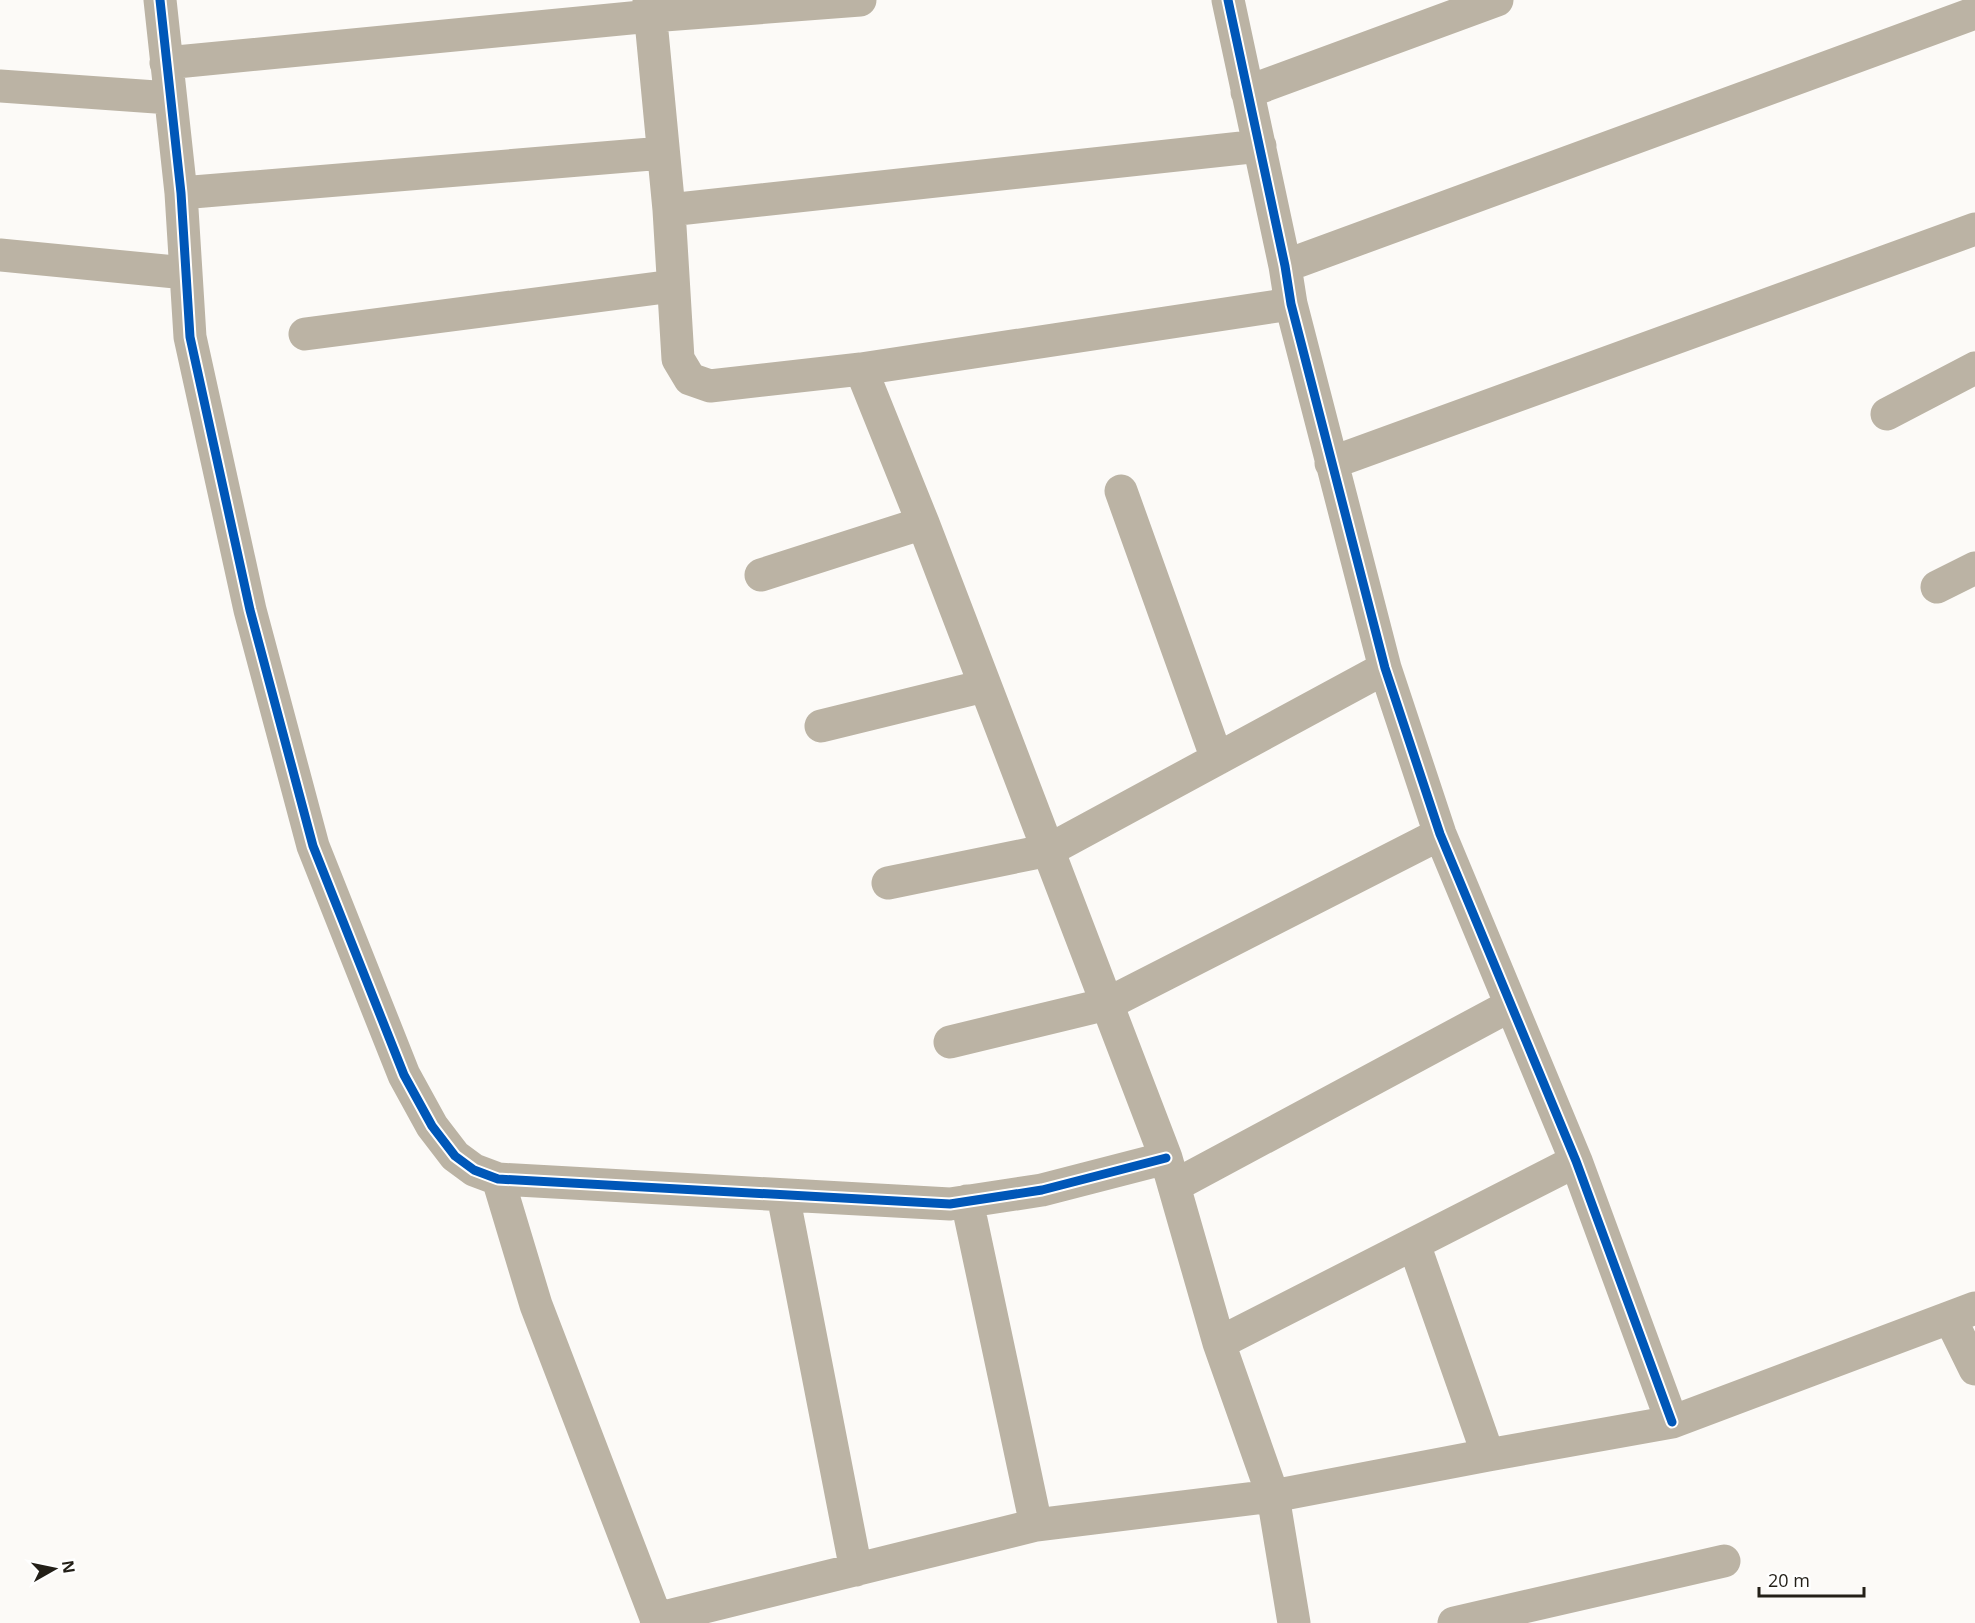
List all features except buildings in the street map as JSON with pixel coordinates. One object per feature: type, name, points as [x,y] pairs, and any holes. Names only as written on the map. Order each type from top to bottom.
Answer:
[{"type":"street","points":[[160,0],[181,193],[190,337],[245,588],[313,846],[404,1075],[432,1126],[455,1156],[474,1170],[498,1179],[950,1204],[1170,1172],[1512,1005]]},
{"type":"street","points":[[166,63],[650,8],[860,0]]},
{"type":"street","points":[[1228,0],[1285,266],[1291,304],[1385,668],[1440,834],[1576,1161],[1672,1422]]},
{"type":"street","points":[[1247,93],[1497,0]]},
{"type":"street","points":[[650,8],[669,210],[678,359],[690,380],[710,386],[861,369],[1291,304]]},
{"type":"street","points":[[1285,266],[1975,13]]},
{"type":"street","points":[[0,86],[170,98]]},
{"type":"street","points":[[669,210],[1260,146]]},
{"type":"street","points":[[181,193],[663,153]]},
{"type":"street","points":[[1331,463],[1975,229]]},
{"type":"street","points":[[0,255],[186,273]]},
{"type":"street","points":[[304,334],[673,286]]},
{"type":"street","points":[[1887,414],[1975,368]]},
{"type":"street","points":[[861,369],[1049,850],[1170,1172],[1219,1343],[1274,1496],[1294,1623]]},
{"type":"street","points":[[1121,491],[1217,759]]},
{"type":"street","points":[[760,574],[923,523]]},
{"type":"street","points":[[1937,587],[1975,568]]},
{"type":"street","points":[[888,883],[1049,850],[1385,668]]},
{"type":"street","points":[[821,726],[984,686]]},
{"type":"street","points":[[950,1042],[1107,1004],[1440,834]]},
{"type":"street","points":[[1219,1343],[1576,1161]]},
{"type":"street","points":[[498,1179],[536,1305],[657,1621],[1036,1525],[1274,1496],[1672,1422],[1962,1313],[1975,1369]]},
{"type":"street","points":[[783,1195],[856,1570]]},
{"type":"street","points":[[967,1201],[1036,1525]]},
{"type":"street","points":[[1414,1244],[1488,1455]]},
{"type":"street","points":[[1454,1623],[1724,1561]]},
{"type":"cycle path","points":[[160,0],[181,193],[190,337],[250,610],[313,846],[404,1075],[432,1126],[455,1156],[474,1170],[498,1179],[950,1204],[1042,1190],[1166,1158]]},
{"type":"cycle path","points":[[1228,0],[1285,266],[1291,304],[1385,668],[1440,834],[1576,1161],[1672,1422]]}]
